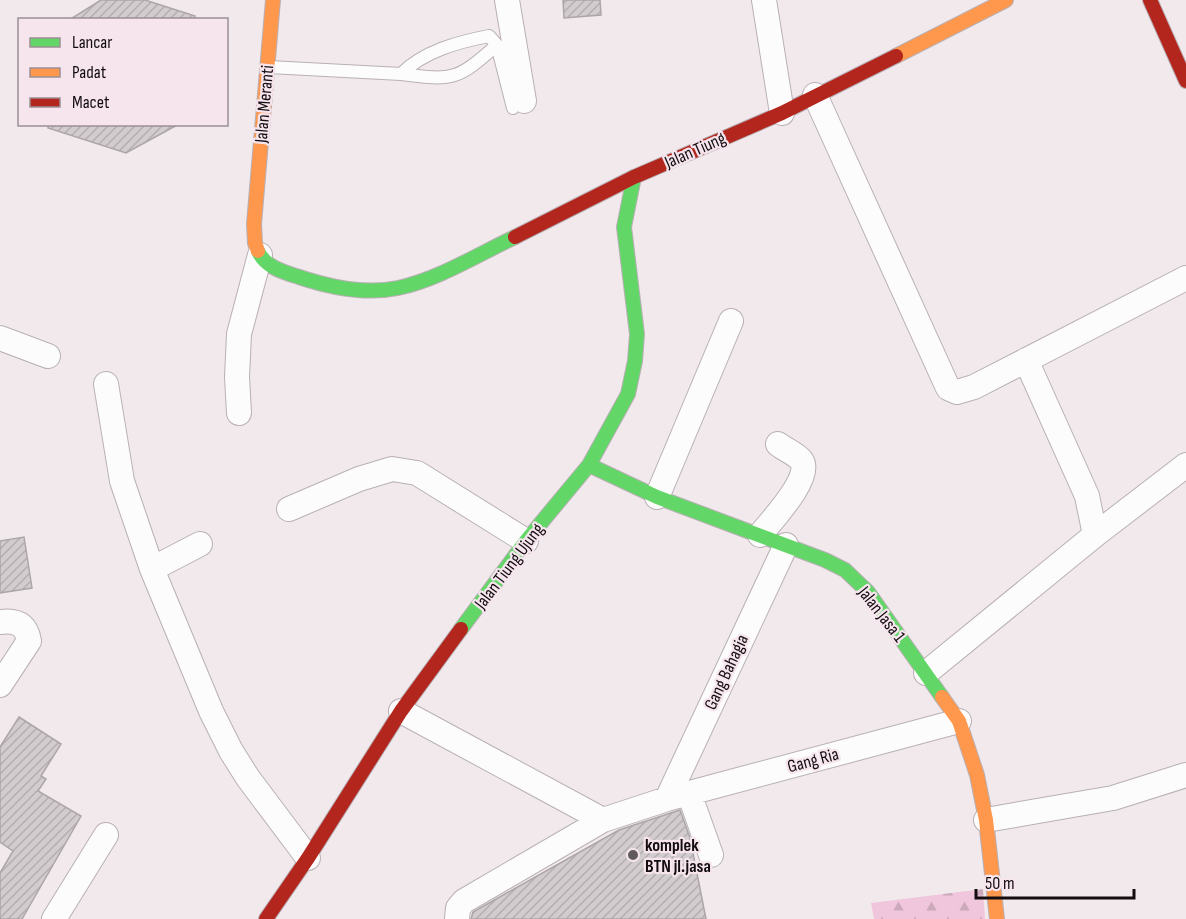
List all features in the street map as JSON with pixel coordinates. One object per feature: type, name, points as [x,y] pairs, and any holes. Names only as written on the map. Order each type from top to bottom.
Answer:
[{"type":"street","name":"Jalan Meranti","points":[[260,255],[255,243],[254,224],[273,0]]},
{"type":"street","points":[[507,0],[517,99]]},
{"type":"street","points":[[764,0],[782,113]]},
{"type":"street","name":"Jalan Tiung","points":[[260,255],[275,268],[318,283],[349,289],[398,288],[440,274],[634,177],[782,113],[1006,0]]},
{"type":"street","points":[[1150,0],[1186,81]]},
{"type":"street","points":[[815,95],[948,388],[957,392],[974,387],[1186,278]]},
{"type":"street","name":"Jalan Tiung Ujung","points":[[266,919],[308,858],[401,711],[526,541],[589,465],[628,394],[635,361],[637,334],[624,226],[634,177]]},
{"type":"street","points":[[239,414],[237,377],[239,334],[260,255]]},
{"type":"street","points":[[657,497],[731,321]]},
{"type":"street","points":[[0,338],[48,356]]},
{"type":"street","points":[[1026,360],[1087,496],[1095,535]]},
{"type":"street","points":[[106,384],[122,481],[152,569],[211,711],[231,751],[248,778],[308,858]]},
{"type":"street","points":[[760,535],[802,481],[805,470],[801,460],[778,444]]},
{"type":"street","name":"Jalan Jasa 1","points":[[589,465],[657,497],[786,545],[845,570],[868,591],[959,721],[977,775],[986,820],[997,919]]},
{"type":"street","points":[[926,673],[1095,535],[1186,465]]},
{"type":"street","points":[[289,509],[359,479],[392,469],[417,473],[526,541]]},
{"type":"street","points":[[152,569],[200,544]]},
{"type":"street","name":"Gang Bahagia","points":[[678,796],[786,545]]},
{"type":"street","points":[[0,622],[9,621],[21,625],[25,628],[29,641],[0,685]]},
{"type":"street","points":[[401,711],[603,820]]},
{"type":"street","name":"Gang Ria","points":[[457,919],[458,908],[464,901],[603,820],[678,796],[959,721]]},
{"type":"street","points":[[986,820],[1113,798],[1186,775]]},
{"type":"street","points":[[678,796],[711,855]]},
{"type":"street","points":[[54,919],[106,835]]},
{"type":"lane","points":[[402,74],[413,63],[464,41],[489,36],[497,45],[517,99]]},
{"type":"lane","points":[[268,67],[402,74],[434,79],[452,77],[464,72],[497,45]]},
{"type":"green space","points":[[983,889],[985,919],[874,919],[871,903]]},
{"type":"building","points":[[101,0],[145,0],[195,16],[194,18],[72,18]]},
{"type":"building","points":[[563,0],[600,0],[601,15],[564,18]]},
{"type":"building","points":[[48,126],[175,126],[126,153],[48,128]]},
{"type":"building","points":[[24,537],[32,588],[0,593],[0,541]]},
{"type":"building","points":[[19,717],[61,744],[41,776],[46,779],[38,791],[81,816],[22,919],[0,919],[0,873],[13,851],[0,842],[0,747]]},
{"type":"building","name":"komplek BTN jl.jasa","points":[[680,810],[690,838],[706,919],[471,919],[473,912],[619,830]]},
{"type":"traffic: fast","points":[[461,629],[526,541],[589,465],[628,394],[635,361],[637,334],[624,227],[634,177]]},
{"type":"traffic: fast","points":[[258,251],[270,265],[287,273],[335,287],[373,291],[398,288],[428,279],[515,237]]},
{"type":"traffic: fast","points":[[589,465],[657,497],[825,560],[845,570],[868,592],[942,697]]},
{"type":"traffic: slow","points":[[258,251],[254,224],[273,0]]},
{"type":"traffic: slow","points":[[896,56],[1006,0]]},
{"type":"traffic: slow","points":[[942,697],[959,721],[977,775],[986,820],[997,919]]},
{"type":"traffic: jam","points":[[1150,0],[1186,81]]},
{"type":"traffic: jam","points":[[515,237],[634,177],[782,113],[896,56]]},
{"type":"traffic: jam","points":[[266,919],[308,858],[401,711],[461,629]]},
{"type":"place","name":"komplek BTN jl.jasa","points":[[633,855]]}]
